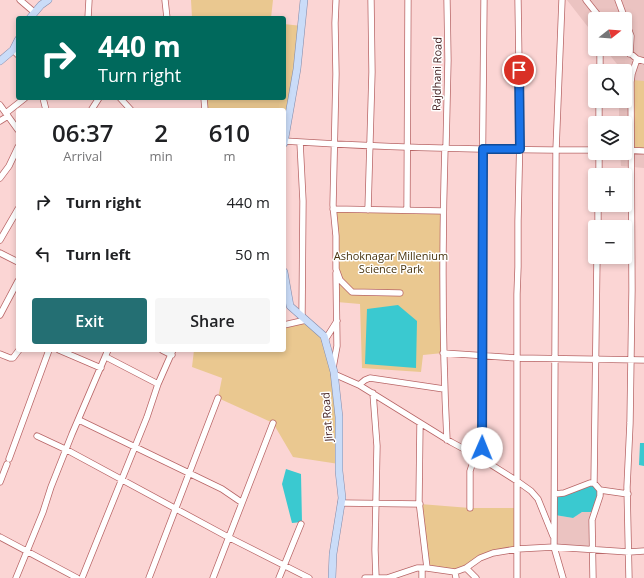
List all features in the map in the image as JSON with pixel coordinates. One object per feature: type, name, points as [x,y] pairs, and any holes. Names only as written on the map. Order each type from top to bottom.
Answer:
[{"type":"main road","points":[[32,15],[48,0]]},
{"type":"main road","points":[[286,130],[297,69],[304,0]]},
{"type":"main road","points":[[0,61],[16,52]]},
{"type":"main road","name":"Jirat Road","points":[[286,294],[290,306],[324,336],[334,372],[339,417],[339,471],[341,503],[333,554],[332,578]]},
{"type":"street","points":[[20,0],[32,15]]},
{"type":"street","points":[[88,16],[90,0]]},
{"type":"street","points":[[165,0],[166,16]]},
{"type":"street","points":[[336,0],[334,23],[336,74],[333,210],[336,236],[337,321],[334,372],[373,393],[447,440],[479,457],[531,491],[538,499],[554,540]]},
{"type":"street","points":[[368,210],[372,72],[371,0]]},
{"type":"street","points":[[407,210],[408,0]]},
{"type":"street","name":"Rajdhani Road","points":[[447,0],[448,60],[442,293],[444,389],[447,440]]},
{"type":"street","points":[[470,508],[470,471],[472,465],[479,457],[482,448],[481,355],[484,0]]},
{"type":"street","points":[[518,0],[520,149],[517,294],[516,549],[518,578]]},
{"type":"street","points":[[562,0],[556,150],[554,547],[563,578]]},
{"type":"street","points":[[618,0],[622,12]]},
{"type":"street","points":[[589,1],[596,12]]},
{"type":"street","points":[[632,55],[644,61]]},
{"type":"street","points":[[630,116],[632,74],[637,59]]},
{"type":"street","points":[[0,121],[23,100]]},
{"type":"street","points":[[122,100],[129,108]]},
{"type":"street","points":[[0,105],[16,127]]},
{"type":"street","points":[[286,141],[483,149],[588,150]]},
{"type":"street","points":[[286,324],[304,318],[303,201],[300,142]]},
{"type":"street","points":[[632,150],[644,151]]},
{"type":"street","points":[[0,178],[9,166],[16,151]]},
{"type":"street","points":[[628,160],[632,290],[628,494],[629,578]]},
{"type":"street","points":[[333,210],[443,211]]},
{"type":"street","points":[[0,240],[16,212]]},
{"type":"street","points":[[0,253],[16,261]]},
{"type":"street","points":[[594,578],[592,520],[600,496],[600,490],[594,483],[597,264]]},
{"type":"street","points":[[336,269],[340,280],[352,292],[400,293]]},
{"type":"street","points":[[0,315],[16,285]]},
{"type":"street","points":[[325,340],[337,321]]},
{"type":"street","points":[[0,354],[13,358],[18,352]]},
{"type":"street","points":[[0,482],[48,352]]},
{"type":"street","points":[[64,352],[101,368]]},
{"type":"street","points":[[16,578],[107,352]]},
{"type":"street","points":[[82,578],[172,352]]},
{"type":"street","points":[[443,353],[517,358],[596,358],[644,360]]},
{"type":"street","points":[[106,357],[158,384]]},
{"type":"street","points":[[359,385],[364,380],[370,378],[444,389]]},
{"type":"street","points":[[373,393],[377,446],[375,550],[376,578]]},
{"type":"street","points":[[149,578],[218,398]]},
{"type":"street","points":[[79,420],[134,448],[222,489],[242,502]]},
{"type":"street","points":[[420,422],[420,504],[424,568],[422,578]]},
{"type":"street","points":[[213,578],[273,423]]},
{"type":"street","points":[[37,436],[122,478],[228,537],[309,578]]},
{"type":"street","points":[[555,494],[564,493],[590,483],[594,483]]},
{"type":"street","points":[[600,490],[628,494]]},
{"type":"street","points":[[341,503],[376,502],[420,504]]},
{"type":"street","points":[[279,578],[301,524]]},
{"type":"street","points":[[0,537],[77,578]]},
{"type":"street","points":[[365,578],[390,577],[410,570],[424,568],[455,575],[480,558],[516,549],[554,547],[629,552],[644,551]]},
{"type":"street","points":[[466,568],[476,578]]},
{"type":"shaded area","points":[[567,0],[644,0],[644,168],[621,166],[621,160],[632,160],[632,116],[619,116],[619,108],[632,108],[632,64],[617,64],[611,56],[632,56],[632,12],[588,12],[588,27]]},
{"type":"shaded area","points":[[582,512],[595,512],[593,549],[554,547],[555,515],[573,518]]},
{"type":"green space","points":[[191,0],[273,0],[271,16],[192,16]]},
{"type":"green space","points":[[286,24],[302,26],[286,128],[286,108],[205,108],[204,100],[286,100]]},
{"type":"green space","points":[[632,80],[644,81],[644,151],[632,150]]},
{"type":"green space","name":"Ashoknagar Millenium Science Park","points":[[333,209],[443,211],[443,353],[423,355],[421,372],[362,368],[360,304],[337,302]]},
{"type":"green space","points":[[306,320],[324,336],[333,370],[339,464],[293,457],[273,423],[218,398],[222,378],[192,367],[194,352],[286,352],[286,325]]},
{"type":"green space","points":[[420,504],[470,508],[517,508],[517,549],[493,553],[461,570],[427,568]]},
{"type":"water","points":[[398,305],[417,321],[416,368],[365,364],[367,309]]},
{"type":"water","points":[[640,443],[644,443],[644,466],[639,465]]},
{"type":"water","points":[[286,469],[301,474],[302,522],[292,523],[282,484]]},
{"type":"water","points":[[590,483],[600,490],[595,512],[582,512],[573,518],[555,515],[555,494]]},
{"type":"route","points":[[482,448],[481,363],[483,149],[520,149],[519,70]]}]
